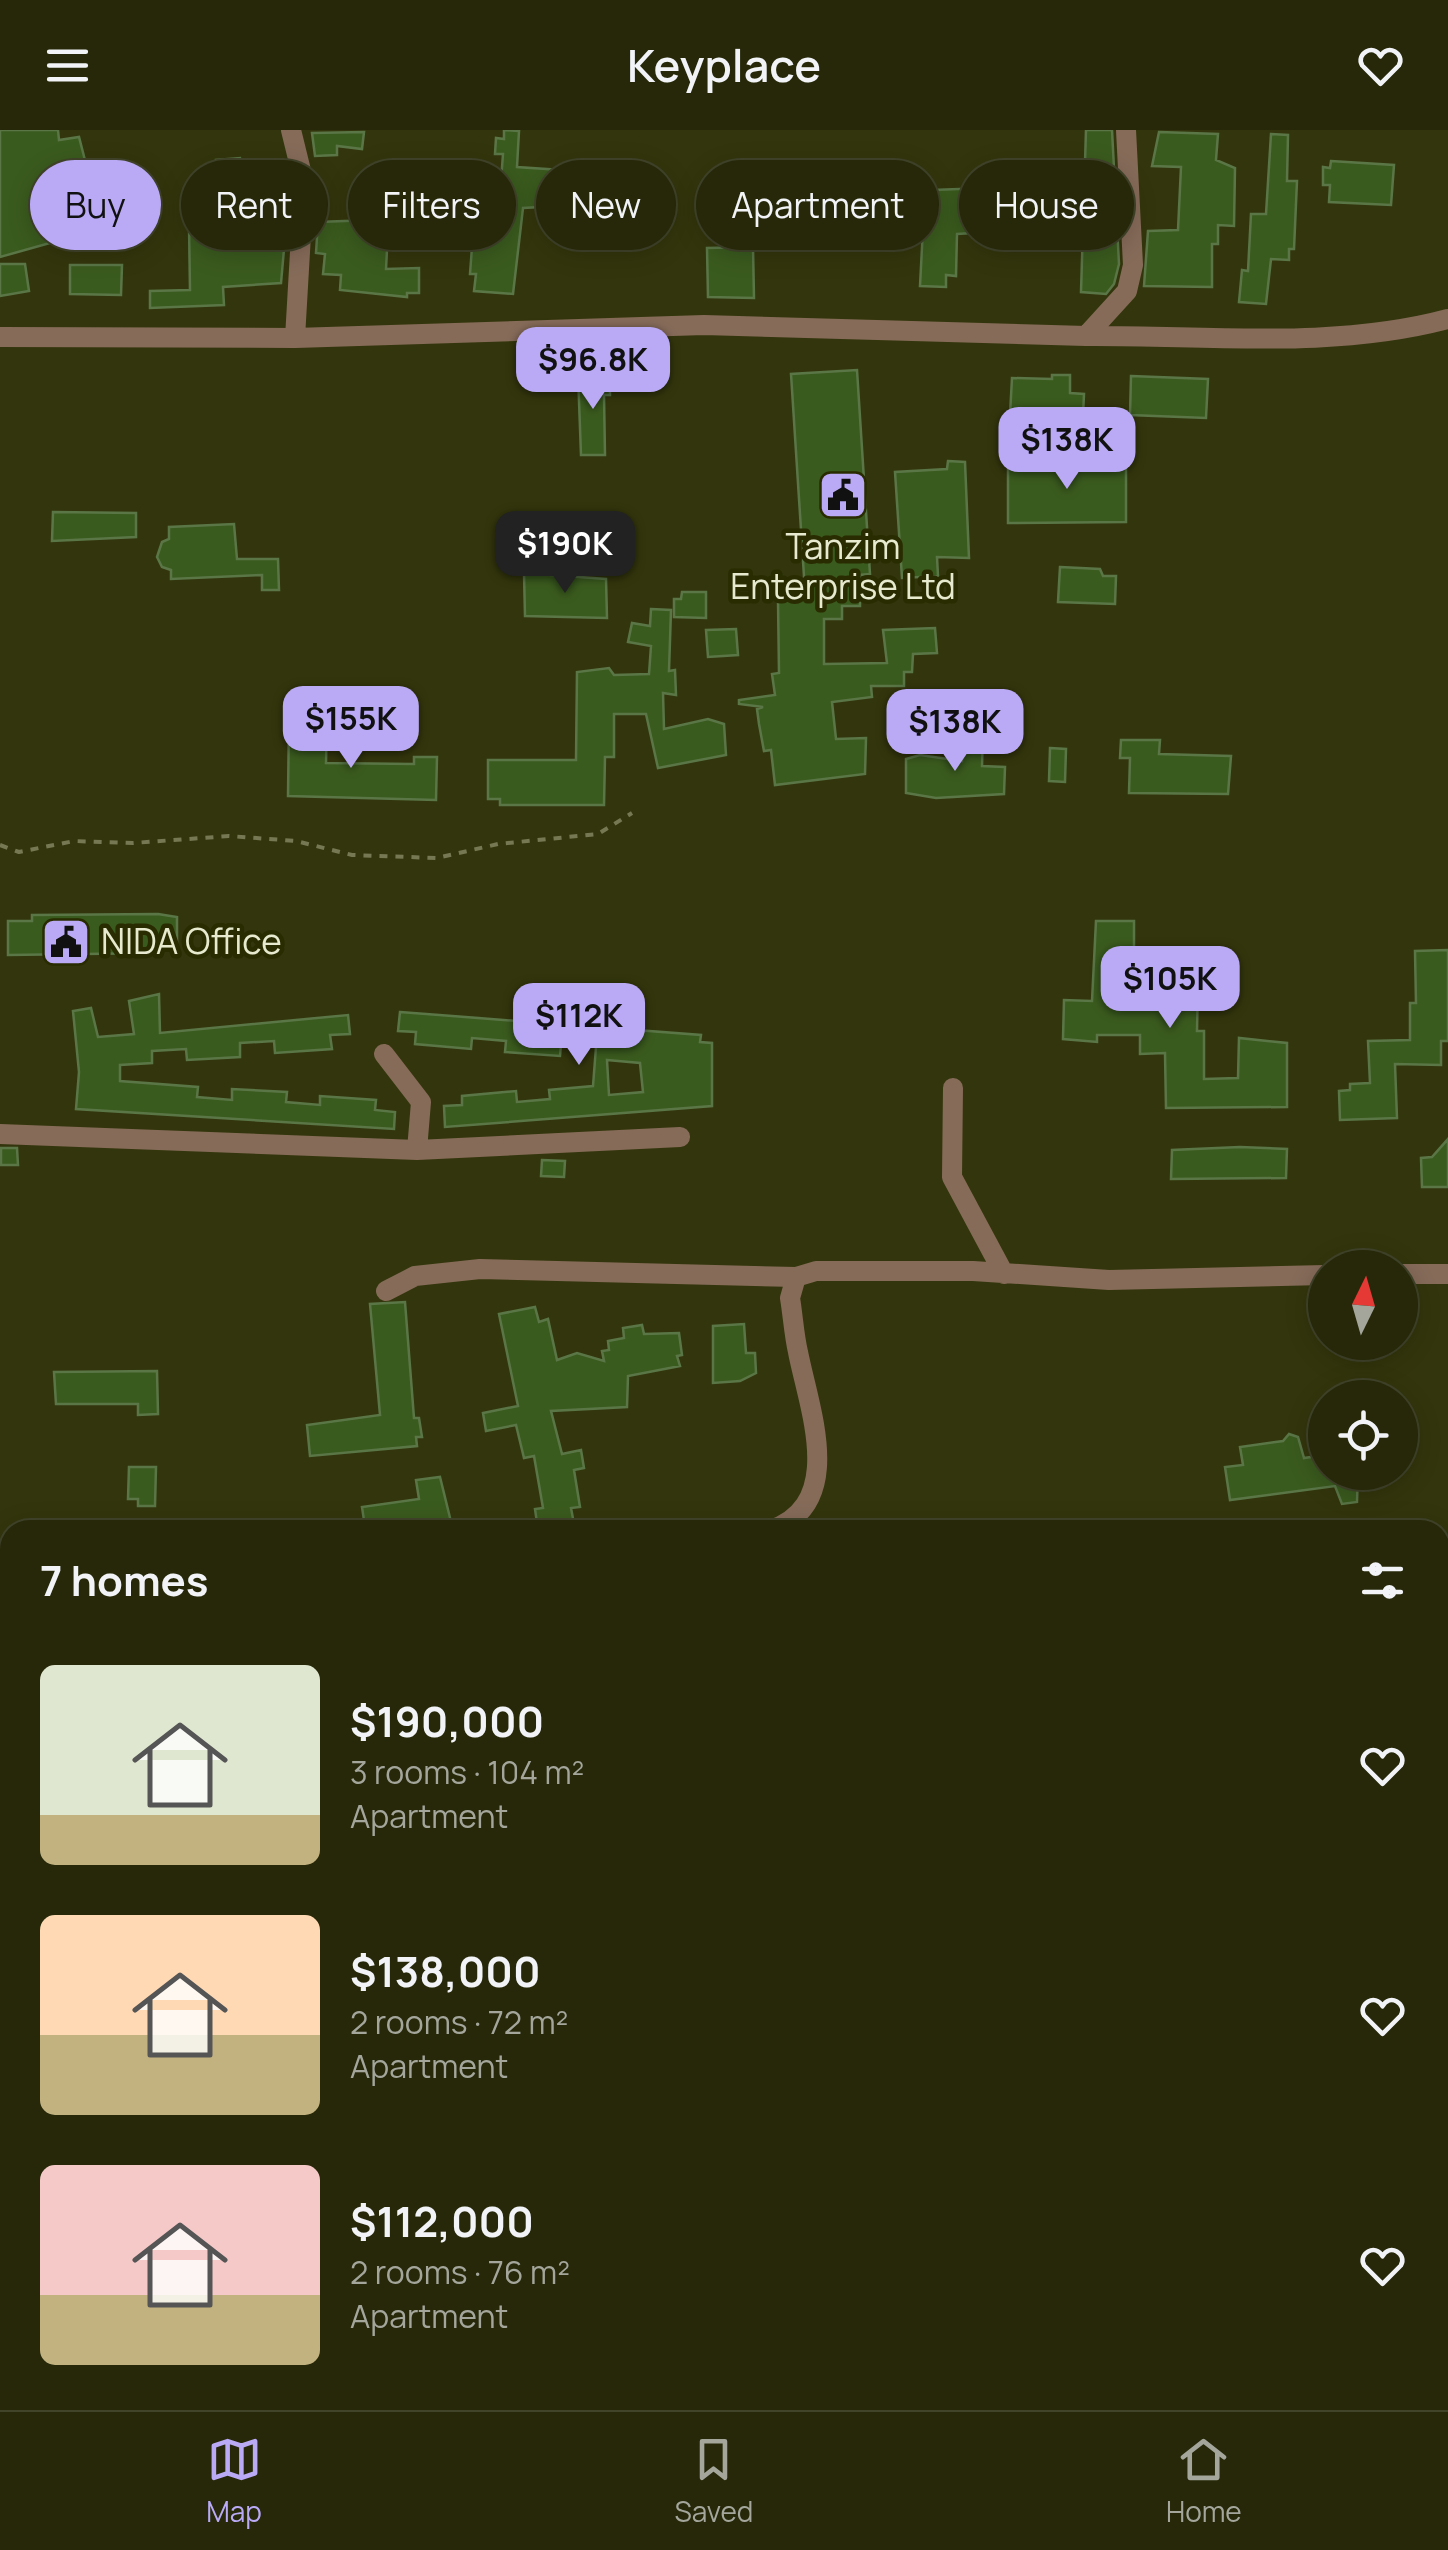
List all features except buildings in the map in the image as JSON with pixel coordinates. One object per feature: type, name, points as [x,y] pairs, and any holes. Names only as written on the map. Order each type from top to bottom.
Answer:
[{"type":"street","points":[[292,130],[304,198],[295,338]]},
{"type":"street","points":[[1086,336],[1126,292],[1133,265],[1126,130]]},
{"type":"street","points":[[0,337],[295,338],[704,325],[1086,336],[1329,336],[1405,331],[1448,320]]},
{"type":"street","points":[[384,1054],[421,1102],[417,1150]]},
{"type":"street","points":[[953,1088],[952,1177],[1004,1274]]},
{"type":"street","points":[[0,1134],[417,1150],[680,1137]]},
{"type":"street","points":[[386,1291],[415,1276],[480,1269],[796,1277],[816,1271],[1004,1274],[1109,1280],[1308,1275]]},
{"type":"street","points":[[1418,1274],[1448,1274]]},
{"type":"street","points":[[788,1520],[802,1512],[817,1471],[818,1437],[790,1298],[796,1277]]},
{"type":"path","points":[[0,845],[20,852],[74,841],[133,843],[229,836],[296,841],[352,855],[436,858],[498,844],[598,834],[617,826],[632,813]]},
{"type":"place","name":"Tanzim Enterprise Ltd","points":[[843,495]]},
{"type":"place","name":"NIDA Office","points":[[66,942]]}]
